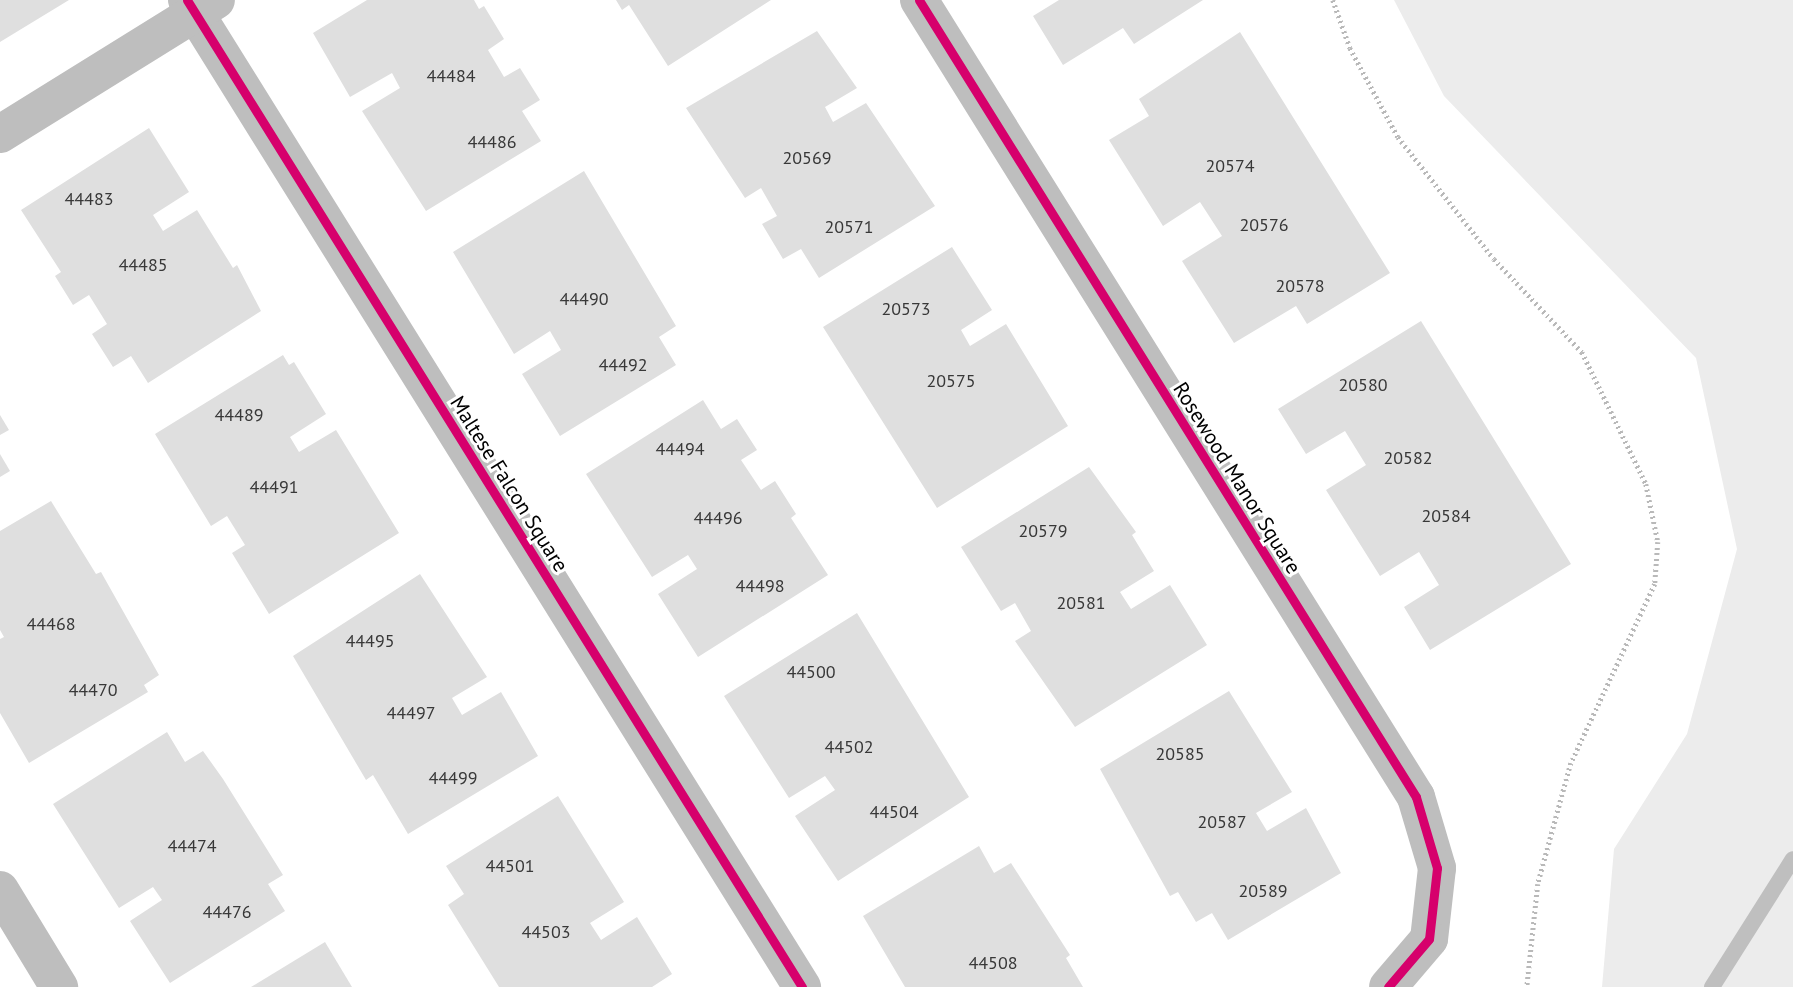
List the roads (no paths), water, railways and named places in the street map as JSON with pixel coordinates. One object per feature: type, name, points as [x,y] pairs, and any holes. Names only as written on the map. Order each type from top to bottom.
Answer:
[{"type":"street","name":"Rosewood Manor Square","points":[[919,0],[1416,797],[1437,868],[1429,939],[1388,987]]},
{"type":"street","points":[[0,134],[199,4]]},
{"type":"street","name":"Maltese Falcon Square","points":[[199,4],[802,987]]},
{"type":"street","points":[[0,890],[59,987]]},
{"type":"waterway","points":[[1712,987],[1793,859]]}]
